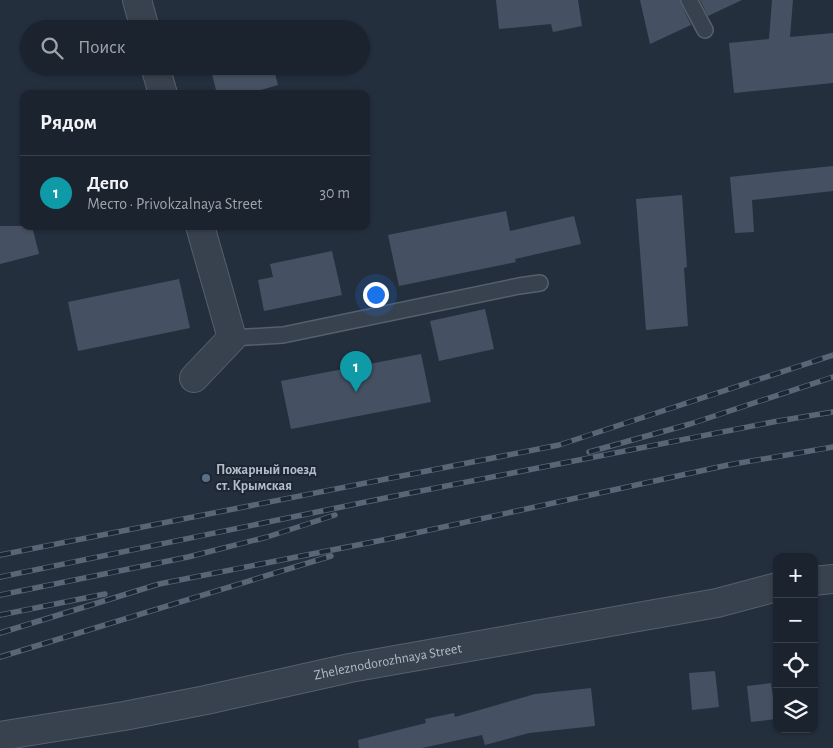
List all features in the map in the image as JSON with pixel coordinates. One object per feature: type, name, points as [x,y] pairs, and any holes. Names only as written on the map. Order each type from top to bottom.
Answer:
[{"type":"street","points":[[136,0],[142,20]]},
{"type":"street","points":[[158,75],[162,90]]},
{"type":"street","points":[[194,378],[232,338],[201,230]]},
{"type":"street","points":[[818,581],[833,579]]},
{"type":"street","name":"Zheleznodorozhnaya Street","points":[[0,736],[124,716],[350,668],[717,603],[773,588]]},
{"type":"lane","points":[[690,0],[705,30]]},
{"type":"lane","points":[[232,338],[283,335],[510,288],[540,284]]},
{"type":"building","points":[[496,0],[578,0],[582,26],[553,32],[551,24],[499,29]]},
{"type":"building","points":[[640,0],[680,0],[691,25],[650,44]]},
{"type":"building","points":[[700,0],[742,0],[708,16]]},
{"type":"building","points":[[772,0],[793,0],[790,37],[833,33],[833,83],[734,93],[729,43],[769,39]]},
{"type":"building","points":[[212,75],[275,75],[278,85],[261,90],[216,90]]},
{"type":"building","points":[[833,166],[833,191],[752,200],[754,232],[735,233],[730,177]]},
{"type":"building","points":[[682,195],[687,267],[684,268],[688,326],[646,330],[636,199]]},
{"type":"building","points":[[506,211],[510,231],[574,216],[581,244],[515,259],[516,262],[399,286],[388,235]]},
{"type":"building","points":[[0,226],[20,226],[20,230],[33,230],[39,254],[0,264]]},
{"type":"building","points":[[332,251],[342,295],[264,311],[258,280],[273,277],[270,264]]},
{"type":"building","points":[[179,279],[190,328],[78,351],[68,302]]},
{"type":"building","points":[[485,309],[494,349],[439,361],[430,321]]},
{"type":"building","points":[[421,354],[431,402],[291,429],[281,381]]},
{"type":"building","points":[[715,671],[719,707],[692,710],[689,673]]},
{"type":"building","points":[[771,683],[773,719],[751,722],[747,686]]},
{"type":"building","points":[[591,688],[595,726],[529,733],[485,745],[482,735],[422,748],[359,748],[358,740],[426,723],[425,719],[454,713],[455,717],[535,694]]},
{"type":"railway","points":[[0,555],[559,445],[833,355]]},
{"type":"railway","points":[[589,452],[690,424],[833,377]]},
{"type":"railway","points":[[0,577],[395,496],[778,421],[833,412]]},
{"type":"railway","points":[[0,633],[159,584],[388,539],[728,465],[833,447]]},
{"type":"railway","points":[[0,595],[188,557],[267,537],[335,515]]},
{"type":"railway","points":[[0,657],[331,556]]},
{"type":"railway","points":[[0,615],[105,594]]},
{"type":"place","name":"Депо","points":[[356,392]]},
{"type":"place","name":"Пожарный поезд ст. Крымская","points":[[206,478]]}]
